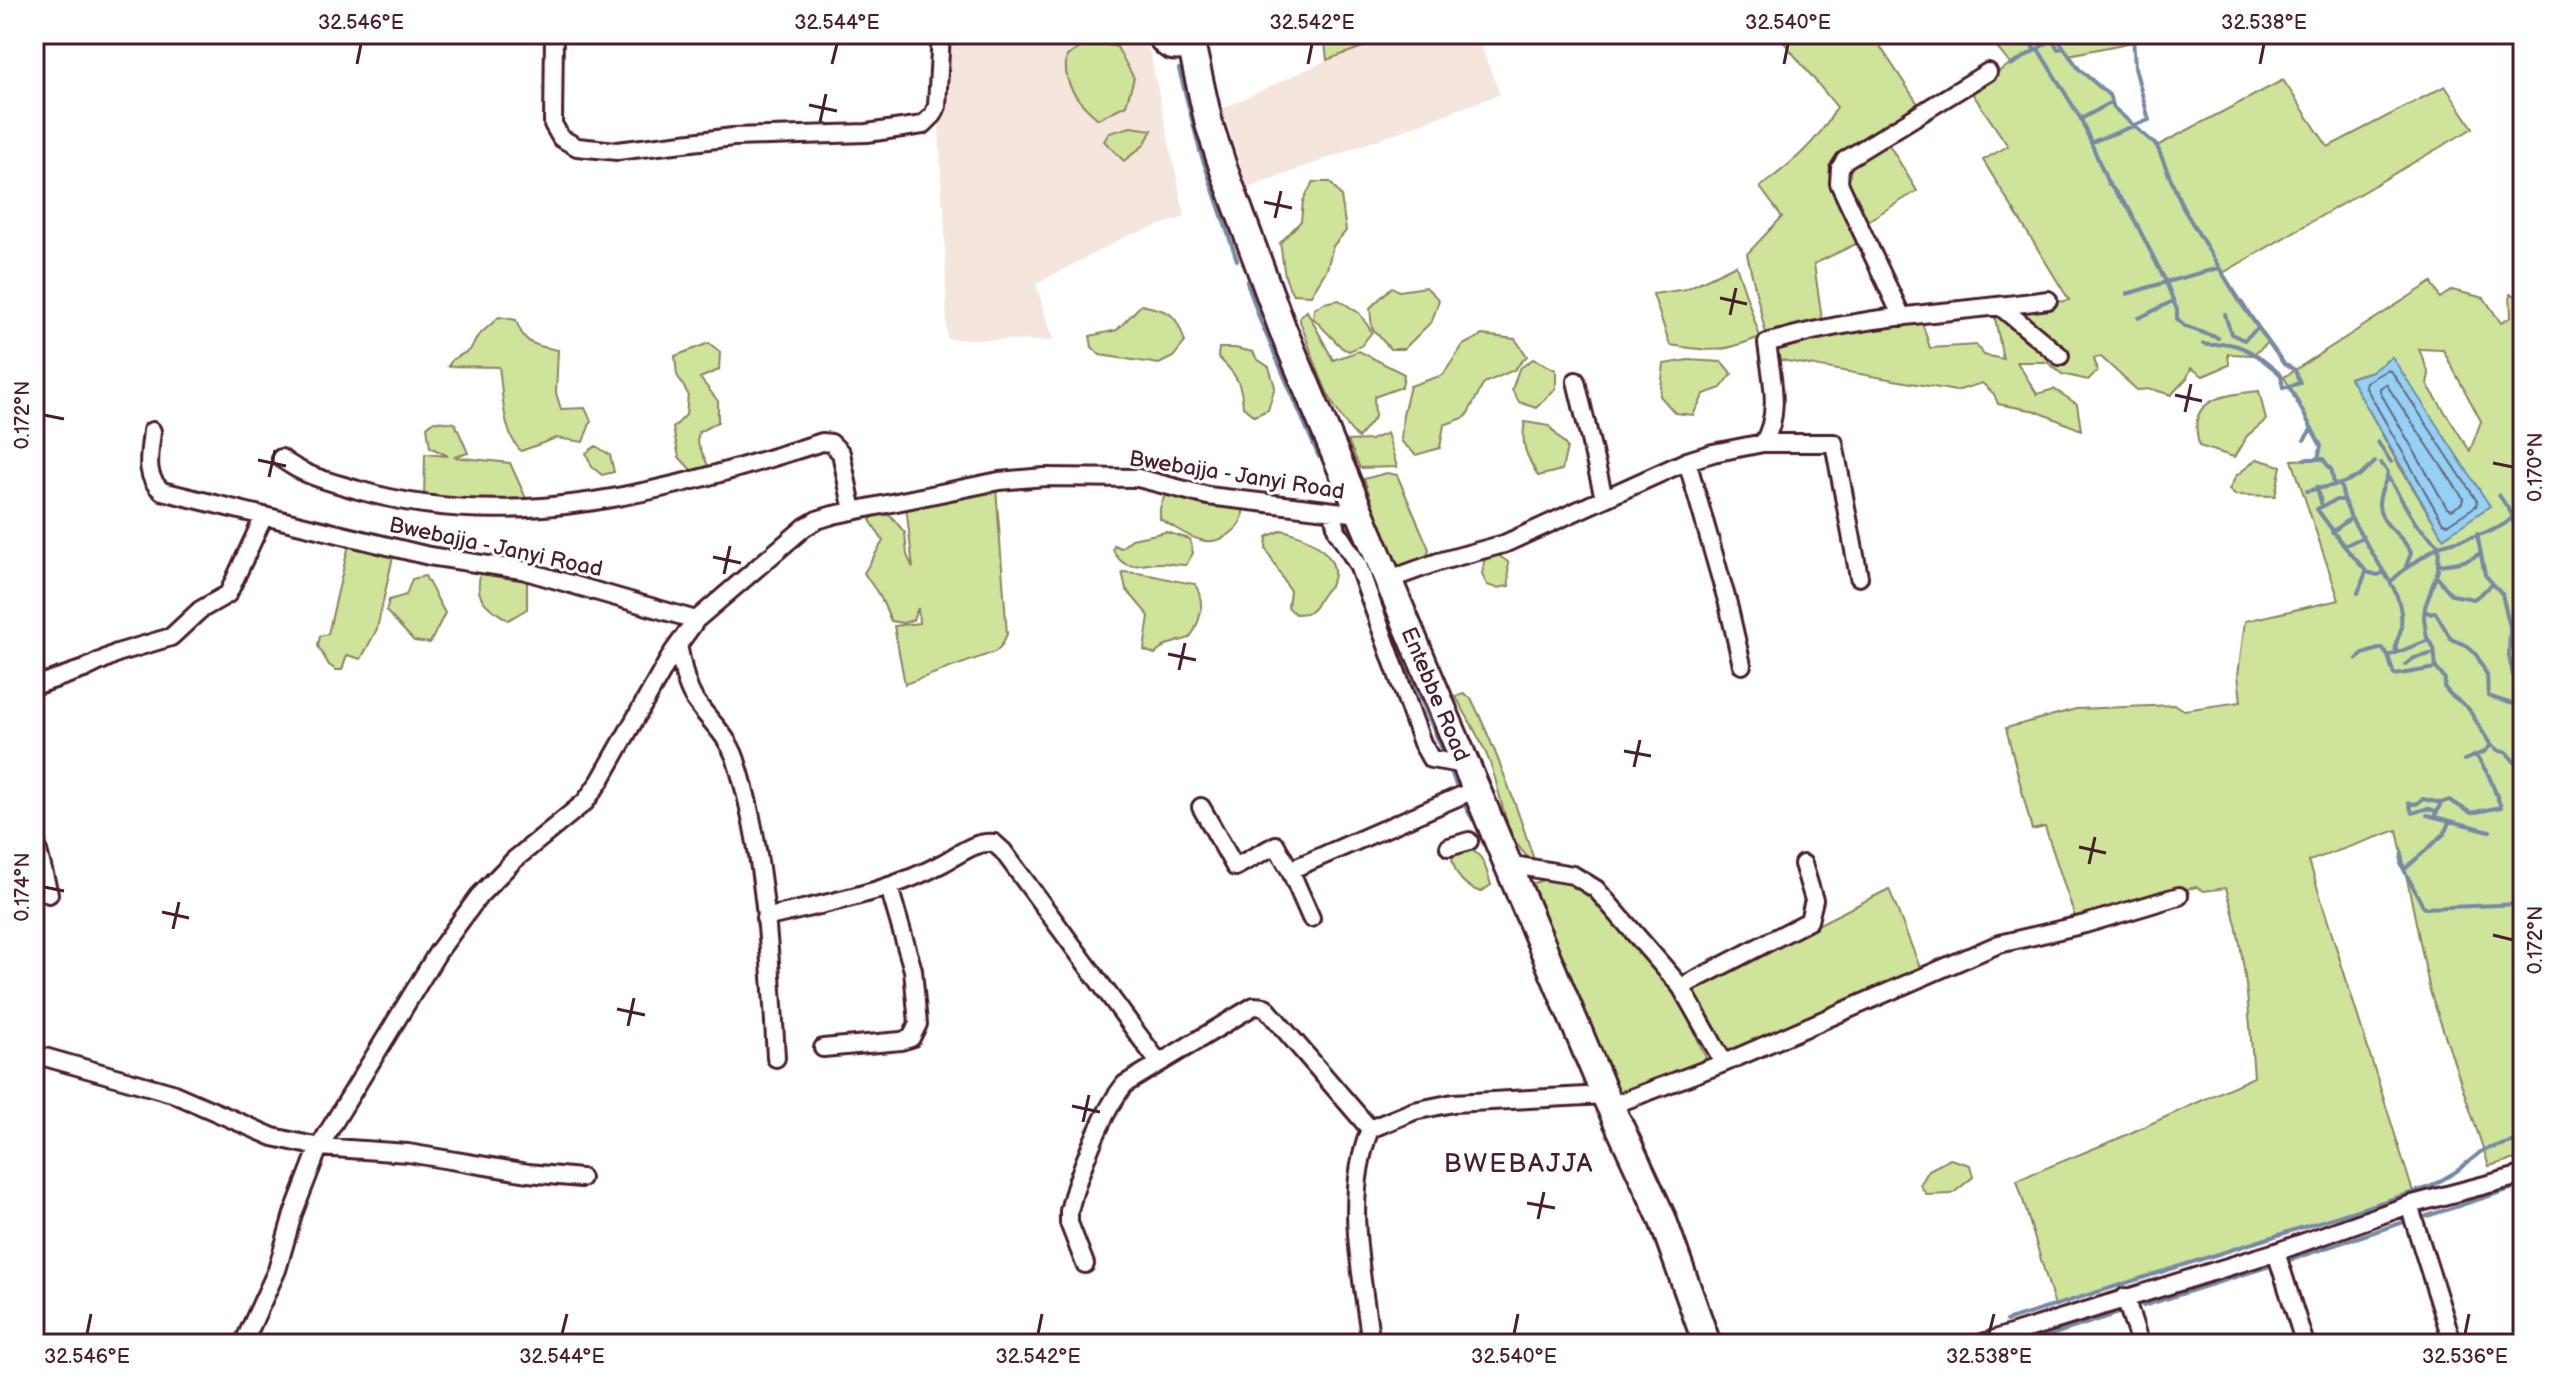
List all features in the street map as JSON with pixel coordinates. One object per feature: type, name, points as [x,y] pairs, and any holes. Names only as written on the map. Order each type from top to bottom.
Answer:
[{"type":"main road","name":"Entebbe Road","points":[[1191,42],[1209,124],[1241,223],[1283,330],[1607,1101],[1662,1218],[1707,1344]]},
{"type":"street","points":[[554,34],[553,124],[561,138],[577,147],[617,151],[733,137],[867,133],[923,125],[937,106],[941,34]]},
{"type":"street","points":[[1154,34],[1163,49],[1171,52],[1191,42]]},
{"type":"street","points":[[1902,317],[1839,183],[1840,168],[1845,160],[1988,72]]},
{"type":"street","points":[[1763,443],[1770,431],[1774,408],[1767,343],[1816,331],[1902,317],[2048,300]]},
{"type":"street","points":[[2001,307],[2060,356]]},
{"type":"street","points":[[1576,381],[1604,498]]},
{"type":"street","name":"Bwebajja - Janyi Road","points":[[152,431],[150,478],[162,491],[429,556],[522,570],[696,620],[817,520],[999,481],[1045,477],[1138,478],[1208,496],[1360,514]]},
{"type":"street","points":[[281,458],[296,470],[382,497],[474,509],[535,509],[652,492],[726,473],[822,442],[831,443],[841,453],[853,511]]},
{"type":"street","points":[[1388,580],[1504,544],[1687,461],[1763,443],[1834,443],[1859,577]]},
{"type":"street","points":[[1687,461],[1742,665]]},
{"type":"street","points":[[1333,511],[1337,531],[1358,565],[1422,743],[1431,759],[1466,765]]},
{"type":"street","points":[[34,686],[84,669],[117,653],[171,637],[200,610],[228,594],[264,516]]},
{"type":"street","points":[[243,1344],[277,1270],[293,1214],[319,1147],[438,952],[479,896],[514,860],[585,802],[696,620]]},
{"type":"street","points":[[678,645],[693,697],[727,740],[734,757],[760,872],[776,1058]]},
{"type":"street","points":[[1290,870],[1476,789]]},
{"type":"street","points":[[1201,807],[1235,867],[1276,845],[1311,918]]},
{"type":"street","points":[[34,835],[49,894]]},
{"type":"street","points":[[1449,847],[1469,841]]},
{"type":"street","points":[[765,918],[889,887],[941,864],[976,844],[994,843],[1159,1063]]},
{"type":"street","points":[[1507,864],[1559,871],[1590,884],[1681,987],[1724,1063]]},
{"type":"street","points":[[1681,987],[1809,921],[1814,900],[1803,864]]},
{"type":"street","points":[[823,1048],[901,1041],[915,1033],[918,1024],[913,970],[889,887]]},
{"type":"street","points":[[1371,1344],[1355,1223],[1356,1178],[1370,1129],[1414,1111],[1453,1103],[1607,1101],[1724,1063],[1999,944],[2085,924],[2179,896]]},
{"type":"street","points":[[1085,1264],[1069,1223],[1071,1200],[1117,1094],[1125,1084],[1244,1010],[1260,1005],[1265,1007],[1370,1129]]},
{"type":"street","points":[[34,1054],[172,1093],[255,1131],[319,1147],[408,1153],[515,1171],[581,1178]]},
{"type":"street","points":[[1979,1344],[2276,1252],[2409,1205],[2523,1175]]},
{"type":"street","points":[[2409,1205],[2453,1344]]},
{"type":"street","points":[[2276,1252],[2305,1344]]},
{"type":"street","points":[[2125,1297],[2140,1344]]},
{"type":"shaded area","points":[[944,34],[1146,34],[1185,217],[1127,236],[1036,284],[1053,341],[947,339],[939,120]]},
{"type":"shaded area","points":[[1399,34],[1476,34],[1500,94],[1248,188],[1222,109],[1327,60]]},
{"type":"green space","points":[[1324,34],[1399,34],[1327,60]]},
{"type":"green space","points":[[1777,34],[1872,34],[1922,110],[1829,166],[1864,240],[1814,264],[1823,326],[1769,337],[1747,254],[1782,217],[1760,187],[1803,152],[1837,107]]},
{"type":"green space","points":[[1986,34],[2133,34],[2133,42],[2069,55],[2079,69],[2109,95],[2114,108],[2157,146],[2283,80],[2328,147],[2445,86],[2473,128],[2223,273],[2269,342],[2253,355],[2228,354],[2229,365],[2203,376],[2191,368],[2187,378],[2171,395],[2152,389],[2137,390],[2101,357],[2094,358],[2097,371],[2088,380],[2062,374],[2047,362],[2017,362],[2037,394],[2054,389],[2077,404],[2081,430],[2036,411],[1998,404],[1994,394],[1982,383],[1956,391],[1775,359],[1773,351],[1788,339],[1921,319],[1930,348],[1976,345],[1984,355],[2003,359],[1994,313],[2069,300],[1983,160],[2008,146],[1970,90],[2010,64]]},
{"type":"green space","points":[[1092,41],[1117,47],[1134,78],[1126,105],[1098,119],[1073,91],[1066,75],[1067,56]]},
{"type":"green space","points":[[1131,127],[1152,130],[1144,145],[1124,161],[1104,141],[1109,133]]},
{"type":"green space","points":[[1888,143],[1917,191],[1864,223],[1841,172]]},
{"type":"green space","points":[[1313,182],[1330,182],[1341,196],[1346,231],[1333,246],[1327,269],[1311,295],[1293,294],[1285,276],[1280,243],[1301,221],[1303,201]]},
{"type":"green space","points":[[1736,265],[1760,337],[1716,350],[1670,345],[1653,294],[1686,289]]},
{"type":"green space","points":[[2432,282],[2440,298],[2452,290],[2484,298],[2501,323],[2511,317],[2510,294],[2523,297],[2523,516],[2512,521],[2523,549],[2523,1157],[2489,1166],[2430,991],[2397,830],[2309,861],[2413,1192],[2055,1306],[2017,1180],[2254,1077],[2250,1029],[2242,958],[2226,888],[2204,891],[2197,887],[2160,894],[2077,923],[2045,827],[2032,830],[2006,728],[2076,709],[2175,705],[2184,710],[2241,702],[2238,675],[2245,621],[2339,600],[2292,460],[2318,459],[2321,446],[2284,377]],"holes":[[[2419,349],[2443,350],[2481,421],[2470,451],[2427,384],[2429,374]],[[2372,371],[2443,537],[2398,464],[2351,377]]]},
{"type":"green space","points":[[1392,287],[1399,291],[1426,287],[1439,300],[1432,321],[1404,349],[1390,349],[1372,328],[1370,308]]},
{"type":"green space","points":[[1339,300],[1359,313],[1372,332],[1361,346],[1349,351],[1342,348],[1313,318],[1314,309]]},
{"type":"green space","points":[[1141,305],[1166,312],[1179,325],[1185,342],[1173,357],[1159,364],[1100,355],[1092,347],[1090,336],[1117,330]]},
{"type":"green space","points":[[1307,311],[1333,360],[1359,351],[1404,374],[1402,387],[1374,397],[1375,417],[1358,438],[1338,412],[1317,367],[1300,321],[1300,316]]},
{"type":"green space","points":[[499,317],[516,320],[523,335],[531,342],[558,350],[556,393],[561,409],[585,408],[591,421],[583,442],[556,438],[521,451],[507,423],[499,367],[448,366],[453,359],[470,350],[478,336]]},
{"type":"green space","points":[[1482,335],[1515,339],[1527,356],[1514,370],[1484,383],[1466,417],[1444,425],[1440,448],[1416,455],[1401,441],[1410,386],[1443,375],[1463,345]]},
{"type":"green space","points":[[709,343],[720,352],[719,370],[700,378],[718,401],[718,422],[699,432],[697,441],[709,468],[694,473],[679,457],[673,428],[686,415],[688,394],[677,375],[675,356]]},
{"type":"green space","points":[[1219,348],[1253,352],[1269,367],[1275,387],[1268,410],[1254,416],[1243,407],[1239,385],[1218,357]]},
{"type":"green space","points":[[1533,359],[1556,370],[1556,388],[1536,408],[1519,402],[1512,390],[1519,369]]},
{"type":"green space","points":[[1688,360],[1722,362],[1732,374],[1721,388],[1704,394],[1693,415],[1675,413],[1660,396],[1664,364]]},
{"type":"green space","points":[[2259,391],[2266,420],[2247,436],[2234,457],[2199,446],[2196,423],[2206,405],[2222,397]]},
{"type":"green space","points":[[434,421],[455,423],[468,453],[454,457],[510,463],[529,505],[424,500],[425,454],[448,456],[430,447],[427,427]]},
{"type":"green space","points":[[1525,422],[1549,426],[1567,447],[1562,470],[1538,476],[1526,450],[1523,437]]},
{"type":"green space","points":[[1387,433],[1397,467],[1360,468],[1348,441],[1371,440]]},
{"type":"green space","points":[[596,446],[610,455],[614,472],[602,475],[592,467],[586,453]]},
{"type":"green space","points":[[2257,459],[2281,466],[2275,496],[2235,495],[2229,490],[2236,476]]},
{"type":"green space","points":[[1387,473],[1397,475],[1429,549],[1426,561],[1403,572],[1393,562],[1364,479]]},
{"type":"green space","points":[[996,487],[1007,634],[1002,645],[995,652],[905,684],[894,626],[919,623],[918,608],[913,620],[903,623],[891,621],[881,598],[864,573],[883,541],[870,520],[877,513],[891,516],[905,533],[907,555],[913,568],[906,505]]},
{"type":"green space","points":[[1174,489],[1184,500],[1243,505],[1241,521],[1231,533],[1217,540],[1201,540],[1191,536],[1160,519],[1166,492]]},
{"type":"green space","points":[[1282,530],[1311,541],[1333,564],[1331,584],[1308,613],[1295,614],[1288,607],[1290,591],[1266,549],[1267,537]]},
{"type":"green space","points":[[1166,532],[1190,539],[1193,553],[1186,565],[1128,565],[1113,550],[1114,545],[1121,548],[1132,539]]},
{"type":"green space","points":[[350,540],[394,552],[377,629],[361,659],[347,655],[342,670],[336,670],[329,665],[318,646],[320,636],[328,634]]},
{"type":"green space","points":[[1495,553],[1508,562],[1509,586],[1497,588],[1487,585],[1482,574],[1485,557]]},
{"type":"green space","points":[[481,571],[506,573],[527,581],[527,609],[508,620],[488,606],[480,595]]},
{"type":"green space","points":[[1122,572],[1195,584],[1201,611],[1190,638],[1166,645],[1155,654],[1144,650],[1149,616],[1126,589]]},
{"type":"green space","points":[[425,576],[445,613],[430,643],[414,641],[386,611],[389,600],[406,595],[412,579]]},
{"type":"green space","points":[[1463,694],[1471,698],[1489,738],[1535,863],[1524,854],[1510,830],[1487,755],[1456,697]]},
{"type":"green space","points":[[1461,844],[1479,855],[1484,865],[1491,885],[1481,892],[1465,884],[1455,870],[1452,858]]},
{"type":"green space","points":[[1549,878],[1577,883],[1676,992],[1708,1062],[1620,1095],[1531,884]]},
{"type":"green space","points":[[1889,889],[1921,970],[1721,1056],[1692,1001],[1692,988]]},
{"type":"green space","points":[[1950,1159],[1970,1165],[1973,1177],[1952,1194],[1927,1195],[1920,1185],[1929,1170]]},
{"type":"water","points":[[2392,357],[2490,506],[2443,538],[2350,378],[2372,371]]},
{"type":"waterway","points":[[2054,34],[2079,69],[2109,95],[2114,108],[2157,146],[2183,208],[2240,302],[2284,364],[2295,370],[2300,383],[2283,388],[2281,375],[2243,348],[2229,344],[2203,344]]},
{"type":"waterway","points":[[2092,142],[2149,120],[2135,68],[2133,34]]},
{"type":"waterway","points":[[2029,39],[2035,51]]},
{"type":"waterway","points":[[2011,65],[2052,40],[2058,49],[2064,48]]},
{"type":"waterway","points":[[2038,49],[2081,119],[2108,183],[2129,209],[2166,282],[2127,294]]},
{"type":"waterway","points":[[1179,69],[1200,151],[1237,260]]},
{"type":"waterway","points":[[2081,119],[2112,102]]},
{"type":"waterway","points":[[2218,338],[2184,326],[2177,319],[2177,310],[2166,282],[2219,268]]},
{"type":"waterway","points":[[1247,282],[1260,320],[1319,457]]},
{"type":"waterway","points":[[2139,318],[2173,301]]},
{"type":"waterway","points":[[2225,314],[2231,334],[2244,340],[2258,328]]},
{"type":"waterway","points":[[2289,386],[2321,446],[2318,459]]},
{"type":"waterway","points":[[2304,440],[2312,428]]},
{"type":"waterway","points":[[2378,442],[2391,462]]},
{"type":"waterway","points":[[2304,459],[2323,459],[2332,471],[2334,485]]},
{"type":"waterway","points":[[2340,484],[2360,476],[2375,462]]},
{"type":"waterway","points":[[2381,463],[2388,472],[2380,495],[2380,511],[2411,553],[2405,569],[2439,546],[2438,570],[2424,618],[2427,638],[2434,648],[2436,668],[2445,679],[2444,687],[2468,708],[2490,744],[2506,752],[2518,766],[2523,766]]},
{"type":"waterway","points":[[2388,477],[2416,524],[2439,546],[2490,531],[2507,522],[2513,516],[2499,495]]},
{"type":"waterway","points":[[2307,491],[2340,484],[2344,499]]},
{"type":"waterway","points":[[2317,487],[2322,506]]},
{"type":"waterway","points":[[2351,518],[2344,500],[2336,500],[2317,509],[2344,546],[2363,537]]},
{"type":"waterway","points":[[1346,518],[1363,560]]},
{"type":"waterway","points":[[2332,532],[2351,518],[2390,582]]},
{"type":"waterway","points":[[2477,534],[2485,575],[2502,594],[2510,627],[2509,656],[2513,675],[2523,683]]},
{"type":"waterway","points":[[2344,546],[2366,571]]},
{"type":"waterway","points":[[2438,565],[2466,560],[2481,552]]},
{"type":"waterway","points":[[2396,653],[2401,613],[2390,582],[2405,569]]},
{"type":"waterway","points":[[2358,593],[2366,572],[2383,573]]},
{"type":"waterway","points":[[2436,576],[2452,595],[2474,599],[2493,584]]},
{"type":"waterway","points":[[2425,611],[2435,612],[2451,639],[2468,646],[2477,656],[2487,675],[2488,696],[2523,705]]},
{"type":"waterway","points":[[1384,613],[1442,749]]},
{"type":"waterway","points":[[2510,634],[2523,634]]},
{"type":"waterway","points":[[2357,659],[2382,648],[2388,656],[2429,640]]},
{"type":"waterway","points":[[2405,665],[2414,658],[2435,653]]},
{"type":"waterway","points":[[2388,656],[2394,675],[2436,668]]},
{"type":"waterway","points":[[2464,760],[2484,752],[2491,745]]},
{"type":"waterway","points":[[2434,817],[2441,803],[2449,800],[2471,813],[2501,807],[2489,776],[2476,755]]},
{"type":"waterway","points":[[1452,774],[1458,790]]},
{"type":"waterway","points":[[1461,799],[1473,820]]},
{"type":"waterway","points":[[2437,812],[2427,809],[2412,813],[2409,803],[2416,804],[2423,799],[2441,803]]},
{"type":"waterway","points":[[2427,815],[2490,831]]},
{"type":"waterway","points":[[2405,869],[2444,834],[2449,822]]},
{"type":"waterway","points":[[2402,853],[2401,864],[2424,908],[2523,904]]},
{"type":"waterway","points":[[2006,1321],[2430,1187],[2483,1150],[2523,1139]]},
{"type":"waterway","points":[[2424,1217],[2523,1185]]},
{"type":"waterway","points":[[2289,1260],[2404,1222]]},
{"type":"waterway","points":[[2143,1306],[2270,1266]]},
{"type":"waterway","points":[[2023,1344],[2119,1313]]},
{"type":"district","name":"BWEBAJJA","points":[[1519,1163]]}]
